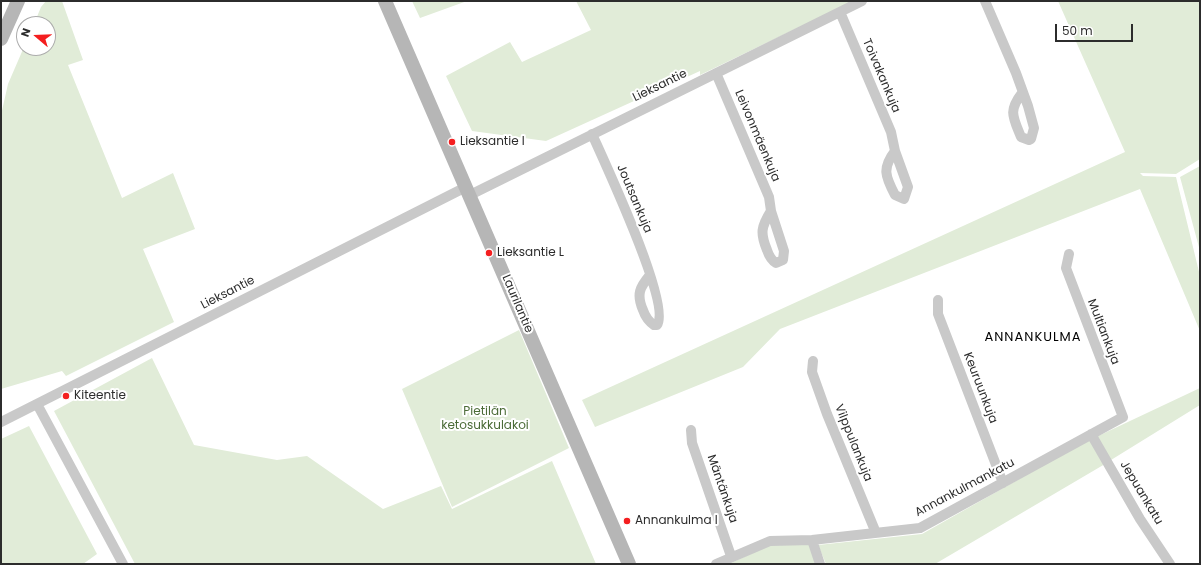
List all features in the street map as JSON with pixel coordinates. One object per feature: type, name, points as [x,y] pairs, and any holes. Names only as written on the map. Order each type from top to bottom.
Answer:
[{"type":"street","points":[[1,39],[18,1]]},
{"type":"street","name":"Laurilantie","points":[[385,1],[629,564]]},
{"type":"street","name":"Lieksantie","points":[[1,422],[468,191],[592,134],[862,1]]},
{"type":"street","points":[[985,1],[1016,73],[1022,92]]},
{"type":"street","name":"Toivakankuja","points":[[840,12],[891,132],[895,151]]},
{"type":"street","name":"Leivonmäenkuja","points":[[716,73],[769,197],[771,211]]},
{"type":"street","name":"Joutsankuja","points":[[592,134],[637,238],[650,275]]},
{"type":"street","name":"Multiankuja","points":[[1069,254],[1066,268],[1123,417]]},
{"type":"street","name":"Keuruunkuja","points":[[938,300],[938,314],[1003,484]]},
{"type":"street","name":"Vilppulankuja","points":[[813,361],[812,372],[827,414],[876,534]]},
{"type":"street","points":[[37,404],[123,564]]},
{"type":"street","name":"Annankulmankatu","points":[[716,564],[731,556],[770,541],[812,540],[920,528],[1003,484],[1123,417]]},
{"type":"street","name":"Mäntänkuja","points":[[691,430],[692,443],[731,556]]},
{"type":"street","name":"Jepuankatu","points":[[1091,434],[1140,518],[1170,564]]},
{"type":"street","points":[[812,540],[820,564]]},
{"type":"green space","points":[[46,1],[62,1],[83,60],[68,65],[122,198],[173,173],[195,229],[143,249],[174,322],[66,376],[62,371],[1,389],[1,115],[8,84],[20,56],[56,56],[56,16],[37,16],[41,7]]},
{"type":"green space","points":[[412,1],[467,1],[420,18]]},
{"type":"green space","points":[[576,1],[853,1],[700,75],[700,71],[546,141],[472,131],[446,76],[510,42],[522,62],[591,30]]},
{"type":"green space","points":[[1058,1],[1200,1],[1200,159],[1176,174],[1140,173],[1143,176],[1176,177],[1200,276],[1200,331],[1140,189],[780,329],[743,367],[595,427],[582,400],[1125,152]]},
{"type":"green space","points":[[1200,166],[1200,251],[1180,177]]},
{"type":"green space","name":"Pietilän ketosukkulakoi","points":[[519,330],[569,448],[452,507],[402,389]]},
{"type":"green space","points":[[152,358],[194,445],[277,460],[307,456],[383,509],[441,486],[452,509],[552,461],[596,564],[135,564],[54,411]]},
{"type":"green space","points":[[1200,388],[1200,405],[1111,460],[1096,437]]},
{"type":"green space","points":[[29,426],[97,554],[83,564],[1,564],[1,439]]},
{"type":"green space","points":[[1090,439],[1105,464],[935,564],[826,564],[818,545],[922,534]]},
{"type":"green space","points":[[809,543],[816,564],[729,564],[772,544]]},
{"type":"place","name":"Lieksantie I","points":[[452,142]]},
{"type":"place","name":"Lieksantie L","points":[[489,253]]},
{"type":"place","name":"Kiteentie","points":[[66,396]]},
{"type":"place","name":"Annankulma I","points":[[627,521]]},
{"type":"district","name":"ANNANKULMA","points":[[1033,338]]}]
